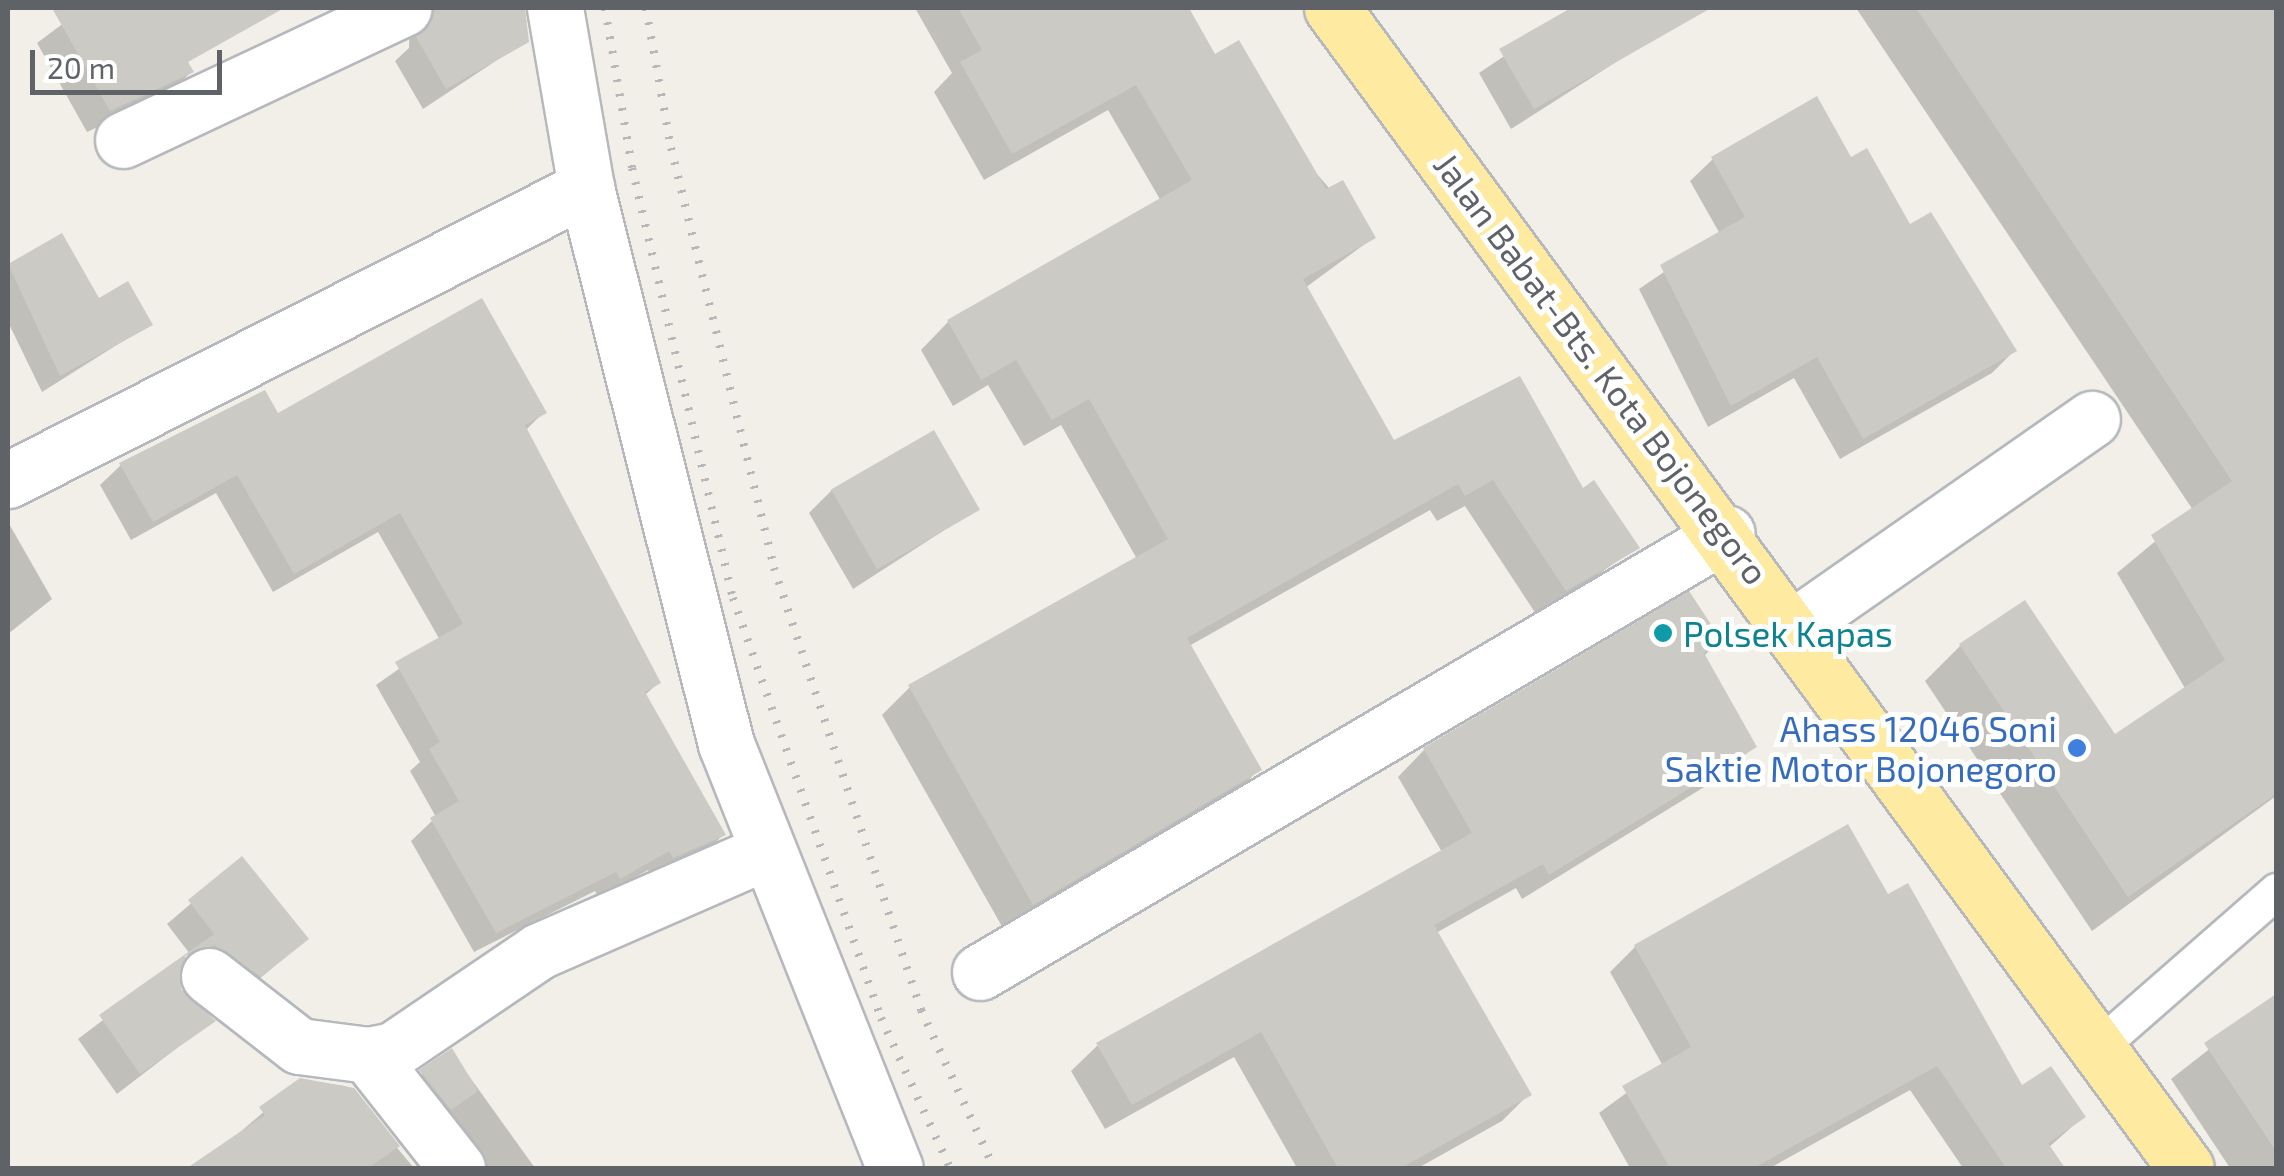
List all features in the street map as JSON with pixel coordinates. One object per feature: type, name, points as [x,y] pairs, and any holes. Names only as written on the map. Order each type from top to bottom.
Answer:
[{"type":"highway","name":"Jalan Babat-Bts. Kota Bojonegoro","points":[[1332,8],[1727,533],[2186,1168]]},
{"type":"street","points":[[124,140],[404,8]]},
{"type":"street","points":[[555,8],[586,188],[726,744],[895,1168]]},
{"type":"street","points":[[8,480],[586,188]]},
{"type":"street","points":[[1794,626],[2092,418]]},
{"type":"street","points":[[980,972],[1727,533]]},
{"type":"street","points":[[209,976],[299,1046],[368,1056],[393,1050],[539,951],[768,851]]},
{"type":"street","points":[[368,1056],[457,1168]]},
{"type":"lane","points":[[2098,1047],[2276,892]]},
{"type":"building","points":[[52,8],[284,8],[188,62],[194,72],[110,111]]},
{"type":"building","points":[[435,8],[525,8],[529,42],[446,89],[416,37]]},
{"type":"building","points":[[958,8],[1189,8],[1215,54],[1239,40],[1326,189],[1343,180],[1376,238],[1303,279],[1394,440],[1520,376],[1583,488],[1594,480],[1640,548],[1566,591],[1493,480],[1465,496],[1458,484],[1187,638],[1262,770],[1033,905],[908,685],[1168,539],[1089,399],[1052,420],[1016,360],[981,380],[947,320],[1192,180],[1136,85],[1012,154],[960,62],[982,50]]},
{"type":"building","points":[[1571,8],[1711,8],[1534,109],[1499,49]]},
{"type":"building","points":[[1916,8],[2276,8],[2276,794],[2128,897],[1959,644],[2025,600],[2115,734],[2225,660],[2151,535],[2232,481]]},
{"type":"building","points":[[1817,96],[1851,157],[1867,148],[1910,224],[1931,212],[2017,351],[1863,439],[1817,357],[1731,406],[1660,265],[1745,217],[1711,157]]},
{"type":"building","points":[[62,233],[99,298],[128,281],[153,325],[60,376],[8,264]]},
{"type":"building","points":[[482,298],[547,413],[525,425],[661,683],[645,692],[726,835],[673,858],[669,851],[620,879],[616,872],[496,933],[430,818],[459,801],[429,749],[440,742],[395,662],[463,624],[400,513],[294,574],[237,475],[153,522],[119,463],[265,390],[278,413]]},
{"type":"building","points":[[934,430],[980,510],[877,569],[831,490]]},
{"type":"building","points":[[1689,591],[1722,641],[1704,653],[1757,747],[1549,875],[1543,864],[1434,925],[1532,1095],[1401,1168],[1338,1168],[1261,1032],[1132,1105],[1096,1043],[1472,833],[1423,748]]},
{"type":"building","points":[[1848,824],[1888,894],[1908,883],[2022,1085],[2051,1066],[2086,1117],[2048,1143],[2065,1168],[2006,1168],[1937,1066],[1754,1168],[1670,1168],[1622,1086],[1691,1047],[1634,945]]},
{"type":"building","points":[[242,856],[309,939],[261,977],[214,945],[185,956],[181,989],[216,1021],[140,1074],[99,1015],[214,934],[188,900]]},
{"type":"building","points":[[2276,994],[2276,1151],[2204,1043]]},
{"type":"building","points":[[452,1048],[478,1091],[451,1110],[419,1070]]},
{"type":"building","points":[[300,1078],[354,1088],[400,1146],[368,1168],[187,1168],[265,1115],[259,1107]]},
{"type":"railway","points":[[605,8],[632,168],[733,598],[881,1018],[950,1168]]},
{"type":"railway","points":[[646,8],[671,148],[774,568],[921,1010],[994,1168]]},
{"type":"place","name":"Polsek Kapas","points":[[1663,633]]},
{"type":"place","name":"Ahass 12046 Soni Saktie Motor Bojonegoro","points":[[2077,748]]}]
